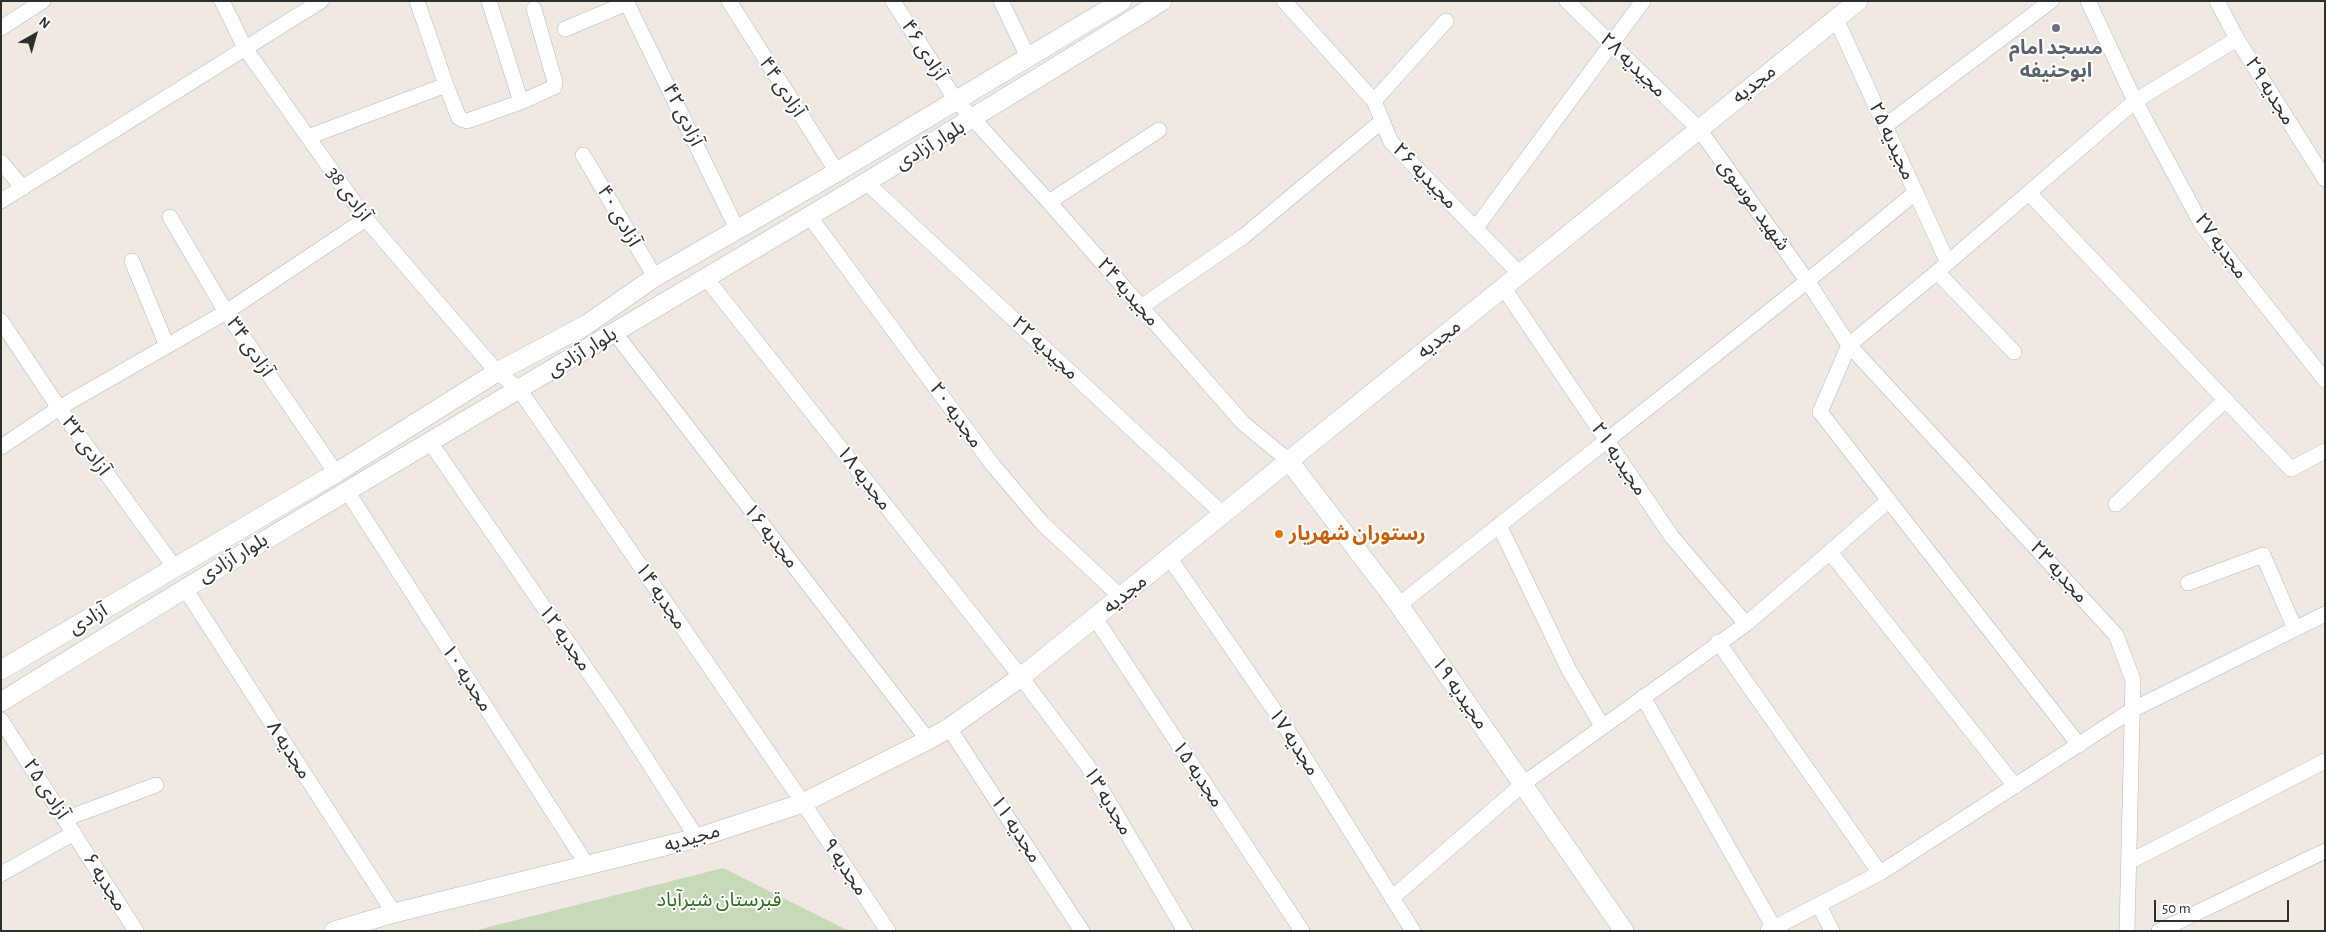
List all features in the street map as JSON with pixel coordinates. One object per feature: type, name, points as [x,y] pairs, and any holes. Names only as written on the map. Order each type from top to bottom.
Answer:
[{"type":"street","points":[[1,28],[43,1]]},
{"type":"street","name":"آزادی 38","points":[[222,1],[245,48],[366,219],[497,372],[519,389]]},
{"type":"street","points":[[1,201],[322,1]]},
{"type":"street","points":[[418,1],[459,118],[467,121],[521,102],[554,87],[555,82],[534,10]]},
{"type":"street","points":[[489,1],[521,102]]},
{"type":"street","name":"آزادی ۴۴","points":[[729,1],[837,172]]},
{"type":"street","name":"آزادی ۴۶","points":[[892,1],[955,99],[972,119]]},
{"type":"street","points":[[1001,1],[1028,57],[1042,77]]},
{"type":"street","name":"بلوار آزادی","points":[[175,568],[336,473],[497,372],[586,325],[655,277],[837,172],[955,99],[1122,1]]},
{"type":"street","name":"بلوار آزادی","points":[[1,702],[254,546],[868,183],[1162,1]]},
{"type":"street","name":"مجیدیه ۲۶","points":[[1284,1],[1374,101],[1390,142],[1520,274]]},
{"type":"street","name":"مجیدیه ۲۸","points":[[1568,1],[1699,129]]},
{"type":"street","points":[[1475,229],[1643,1]]},
{"type":"street","name":"مجدیه","points":[[1021,677],[1858,1]]},
{"type":"street","points":[[1885,126],[2051,1]]},
{"type":"street","name":"مجدیه ۲۷","points":[[2088,1],[2135,101],[2202,225],[2325,380]]},
{"type":"street","name":"مجدیه ۲۹","points":[[2217,1],[2237,38],[2325,179]]},
{"type":"street","points":[[565,29],[627,2]]},
{"type":"street","name":"آزادی ۴۲","points":[[627,2],[737,229]]},
{"type":"street","name":"مجیدیه ۲۵","points":[[1836,19],[1916,192],[1943,268],[2014,352]]},
{"type":"street","points":[[1374,101],[1446,21]]},
{"type":"street","points":[[2079,745],[1820,412],[1849,345],[1943,268],[2135,101],[2237,38]]},
{"type":"street","points":[[308,137],[446,85]]},
{"type":"street","name":"مجیدیه ۲۴","points":[[972,119],[1049,202],[1243,423],[1289,460]]},
{"type":"street","points":[[1141,307],[1244,236],[1382,121]]},
{"type":"street","name":"شهید موسوی","points":[[1699,129],[1808,282]]},
{"type":"street","points":[[1049,202],[1159,130]]},
{"type":"street","name":"آزادی ۴۰","points":[[583,155],[655,277]]},
{"type":"street","points":[[1,162],[22,188]]},
{"type":"street","name":"مجیدیه ۲۲","points":[[868,183],[1223,514]]},
{"type":"street","points":[[1399,604],[1606,439],[1808,282],[1916,192]]},
{"type":"street","points":[[2029,193],[2291,469],[2325,451]]},
{"type":"street","name":"آزادی ۳۴","points":[[170,217],[226,312],[336,473]]},
{"type":"street","name":"مجدیه ۲۰","points":[[810,217],[992,464],[1042,523],[1121,597]]},
{"type":"street","points":[[1,447],[59,408],[226,312],[366,219]]},
{"type":"street","points":[[132,261],[167,346]]},
{"type":"street","name":"مجدیه ۱۸","points":[[706,278],[1021,677]]},
{"type":"street","name":"مجدیه ۲۳","points":[[1808,282],[1849,345],[2116,636],[2133,680],[2127,931]]},
{"type":"street","name":"مجیدیه ۲۱","points":[[1504,287],[1672,537],[1746,624]]},
{"type":"street","points":[[632,293],[645,314]]},
{"type":"street","name":"آزادی ۳۲","points":[[1,320],[59,408],[175,568]]},
{"type":"street","name":"مجدیه ۱۶","points":[[615,333],[928,740]]},
{"type":"street","name":"مجدیه ۱۴","points":[[519,389],[803,803]]},
{"type":"street","points":[[2116,504],[2225,400]]},
{"type":"street","name":"مجدیه ۱۲","points":[[430,442],[616,712],[696,838]]},
{"type":"street","name":"مجیدیه ۱۹","points":[[1289,460],[1399,604],[1624,931]]},
{"type":"street","name":"مجدیه ۱۰","points":[[347,491],[587,865]]},
{"type":"street","points":[[1392,898],[1523,784],[1718,642],[1746,624],[1889,500]]},
{"type":"street","points":[[1499,525],[1569,670],[1602,726]]},
{"type":"street","points":[[243,528],[254,546]]},
{"type":"street","points":[[1830,552],[2015,786]]},
{"type":"street","points":[[2188,583],[2263,555],[2295,629]]},
{"type":"street","name":"مجدیه ۱۷","points":[[1169,558],[1283,723],[1413,931]]},
{"type":"street","name":"آزادی","points":[[1,670],[175,568]]},
{"type":"street","name":"مجدیه ۸","points":[[184,588],[394,912]]},
{"type":"street","points":[[1643,697],[1771,929],[1880,873],[2132,710],[2325,614]]},
{"type":"street","name":"مجدیه ۱۵","points":[[1095,618],[1302,931]]},
{"type":"street","points":[[1718,642],[1880,873]]},
{"type":"street","name":"مجیدیه","points":[[334,931],[394,912],[696,838],[803,803],[949,728],[1021,677]]},
{"type":"street","name":"مجدیه ۱۳","points":[[1021,677],[1087,765],[1185,931]]},
{"type":"street","name":"آزادی ۲۵","points":[[1,720],[74,833]]},
{"type":"street","name":"مجدیه ۱۱","points":[[949,728],[1082,931]]},
{"type":"street","points":[[2129,862],[2325,761]]},
{"type":"street","points":[[65,819],[156,785]]},
{"type":"street","name":"مجدیه ۹","points":[[803,803],[888,931]]},
{"type":"street","points":[[1,874],[74,833]]},
{"type":"street","name":"مجدیه ۶","points":[[74,833],[136,931]]},
{"type":"street","points":[[2159,931],[2325,851]]},
{"type":"street","points":[[1819,905],[1832,931]]},
{"type":"green space","name":"قبرستان شیرآباد","points":[[723,868],[849,931],[473,931]]},
{"type":"place","name":"مسجد امام ابوحنیفه","points":[[2056,28]]},
{"type":"place","name":"رستوران شهریار","points":[[1279,534]]}]
